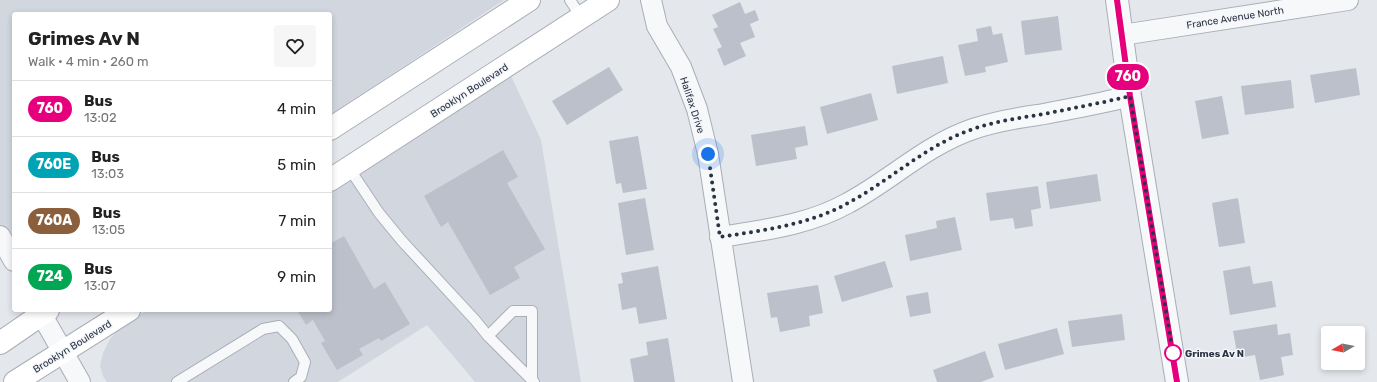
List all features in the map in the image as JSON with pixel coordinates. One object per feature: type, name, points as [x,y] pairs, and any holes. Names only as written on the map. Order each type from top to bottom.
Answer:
[{"type":"main road","points":[[332,128],[529,0]]},
{"type":"main road","name":"Brooklyn Boulevard","points":[[332,179],[576,9],[608,0]]},
{"type":"main road","points":[[0,343],[41,312]]},
{"type":"main road","name":"Brooklyn Boulevard","points":[[15,382],[126,312]]},
{"type":"street","name":"Halifax Drive","points":[[651,0],[657,26],[681,67],[697,110],[708,154],[743,382]]},
{"type":"street","points":[[1117,0],[1130,96],[1177,382]]},
{"type":"street","name":"France Avenue North","points":[[1122,35],[1348,0]]},
{"type":"street","points":[[720,237],[778,227],[826,214],[849,203],[938,144],[973,129],[1008,120],[1104,103],[1130,96]]},
{"type":"street","points":[[0,236],[12,257]]},
{"type":"street","points":[[42,312],[62,351],[80,382]]},
{"type":"lane","points":[[349,168],[379,213],[402,241],[488,336],[533,381]]},
{"type":"lane","points":[[488,336],[513,311],[532,311],[533,381]]},
{"type":"lane","points":[[177,382],[263,329],[279,326],[292,339],[305,362],[301,377],[294,382]]},
{"type":"shaded area","points":[[0,0],[504,0],[332,114],[332,12],[12,12],[12,246],[0,226]]},
{"type":"shaded area","points":[[511,76],[541,140],[581,382],[475,382],[427,325],[338,382],[107,382],[103,376],[100,366],[103,353],[110,339],[122,326],[144,312],[332,312],[332,191]]},
{"type":"building","points":[[740,2],[745,14],[755,10],[759,20],[750,24],[755,37],[740,43],[746,56],[724,66],[717,49],[722,47],[713,29],[718,27],[712,15]]},
{"type":"building","points":[[1058,16],[1062,50],[1025,55],[1021,21]]},
{"type":"building","points":[[991,26],[993,35],[1002,33],[1008,62],[985,67],[986,72],[965,76],[958,45],[978,41],[976,29]]},
{"type":"building","points":[[943,56],[948,83],[897,94],[892,66]]},
{"type":"building","points":[[609,67],[623,90],[567,125],[552,101]]},
{"type":"building","points":[[1356,68],[1360,95],[1315,103],[1310,75]]},
{"type":"building","points":[[1291,80],[1294,108],[1245,115],[1241,86]]},
{"type":"building","points":[[871,93],[878,120],[827,134],[820,107]]},
{"type":"building","points":[[1222,96],[1229,134],[1202,139],[1195,101]]},
{"type":"building","points":[[805,126],[808,145],[795,148],[797,159],[756,166],[751,135]]},
{"type":"building","points":[[638,136],[647,189],[623,193],[621,183],[616,184],[609,141]]},
{"type":"building","points":[[503,150],[518,177],[507,183],[545,249],[514,267],[520,278],[490,295],[448,222],[441,227],[424,196]]},
{"type":"building","points":[[1097,174],[1101,201],[1050,209],[1046,182]]},
{"type":"building","points":[[1038,186],[1041,208],[1031,210],[1033,226],[1015,229],[1013,218],[990,221],[986,193]]},
{"type":"building","points":[[645,198],[654,250],[626,255],[618,203]]},
{"type":"building","points":[[1238,198],[1245,243],[1219,247],[1212,203]]},
{"type":"building","points":[[955,217],[962,250],[910,261],[905,235],[937,228],[936,221]]},
{"type":"building","points":[[344,236],[374,289],[385,282],[410,324],[381,341],[379,338],[359,349],[363,355],[337,370],[321,343],[325,341],[313,320],[306,325],[298,312],[332,312],[332,243]]},
{"type":"building","points":[[885,261],[893,287],[842,302],[834,276]]},
{"type":"building","points":[[658,266],[667,319],[639,324],[636,307],[622,310],[618,284],[623,283],[621,273]]},
{"type":"building","points":[[1250,266],[1253,284],[1272,281],[1276,307],[1230,315],[1223,271]]},
{"type":"building","points":[[818,285],[823,313],[809,316],[810,326],[780,332],[777,317],[771,318],[767,293]]},
{"type":"building","points":[[928,292],[931,313],[910,317],[906,296]]},
{"type":"building","points":[[1122,314],[1125,340],[1072,347],[1068,321]]},
{"type":"building","points":[[1277,324],[1278,335],[1290,333],[1293,355],[1281,357],[1284,375],[1260,380],[1255,355],[1238,358],[1233,331]]},
{"type":"building","points":[[1057,328],[1064,354],[1005,370],[998,344]]},
{"type":"building","points":[[668,338],[675,382],[634,382],[630,359],[648,355],[646,342]]},
{"type":"building","points":[[985,351],[994,377],[981,382],[937,382],[933,370]]},
{"type":"bus line","name":"760","points":[[1117,0],[1130,96],[1177,382]]},
{"type":"place","name":"Grimes Av N","points":[[1173,353]]},
{"type":"route","points":[[708,154],[720,237],[802,222],[826,214],[849,203],[938,144],[973,129],[1008,120],[1104,103],[1130,96],[1173,353]]}]
